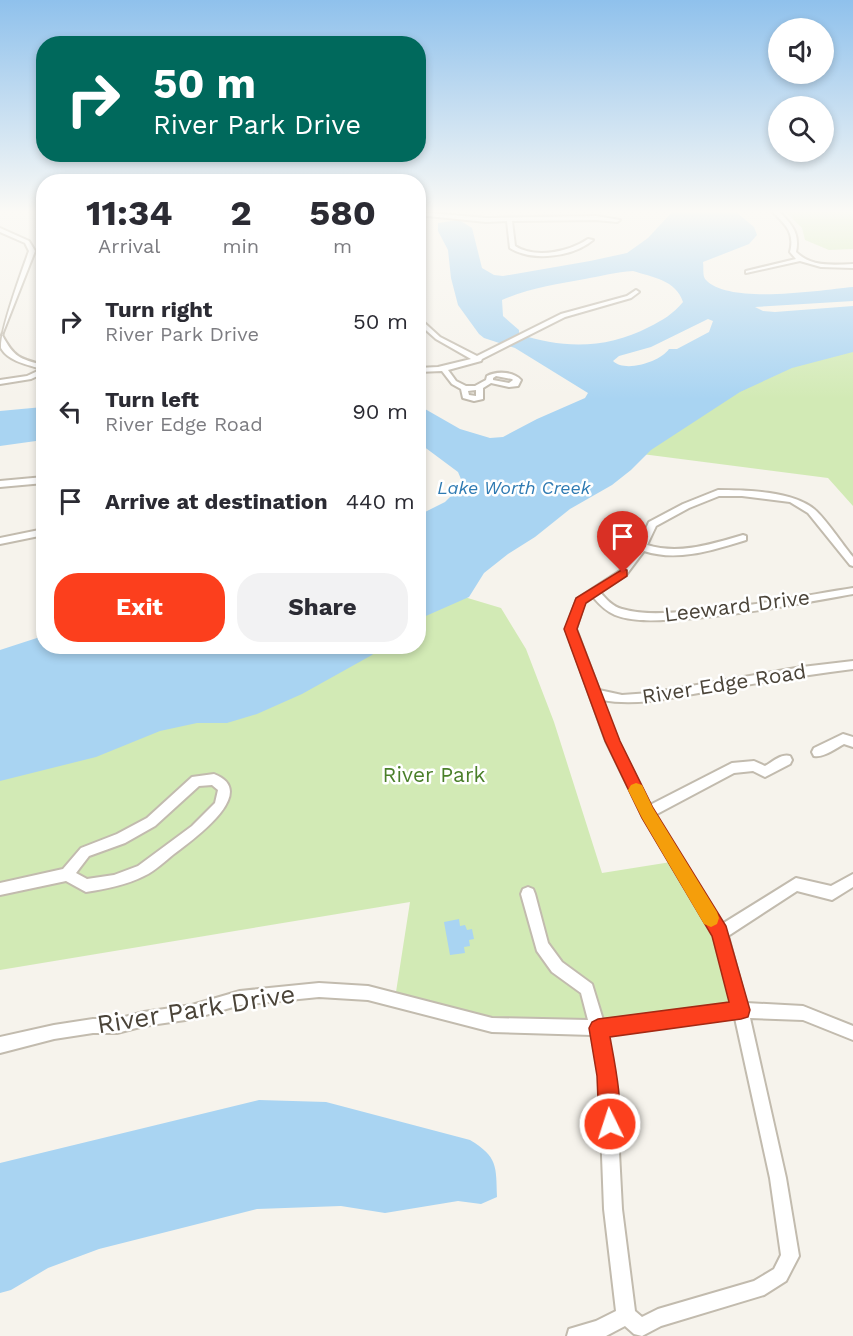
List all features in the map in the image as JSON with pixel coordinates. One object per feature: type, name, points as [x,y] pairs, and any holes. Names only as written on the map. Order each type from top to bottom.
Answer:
[{"type":"street","points":[[23,274],[0,335],[4,347],[11,354],[36,366]]},
{"type":"street","points":[[426,370],[446,370],[478,360],[564,315],[629,297],[636,292]]},
{"type":"street","points":[[426,327],[438,338],[478,360]]},
{"type":"street","points":[[2,358],[11,354]]},
{"type":"street","points":[[446,370],[452,382],[464,388],[466,396],[474,399],[480,397],[479,387],[490,381]]},
{"type":"street","points":[[0,382],[29,378],[36,374]]},
{"type":"street","points":[[0,484],[36,481]]},
{"type":"street","points":[[528,894],[542,946],[557,968],[587,989],[598,1028],[607,1076],[613,1209],[626,1316],[641,1327],[658,1318],[758,1289],[780,1275],[790,1256],[778,1178],[741,1010],[720,933],[647,813],[612,741],[571,629],[580,601],[623,573],[642,547],[652,524],[686,506],[718,493],[742,492],[792,500],[811,512],[853,563]]},
{"type":"street","points":[[0,542],[36,534]]},
{"type":"street","points":[[642,547],[655,552],[704,548],[743,538]]},
{"type":"street","name":"Leeward Drive","points":[[594,591],[603,603],[619,613],[649,617],[695,614],[853,591]]},
{"type":"street","name":"River Edge Road","points":[[595,694],[622,699],[650,697],[802,671],[853,665]]},
{"type":"street","points":[[818,752],[843,739],[853,742]]},
{"type":"street","points":[[647,813],[732,768],[754,766],[765,772],[786,760]]},
{"type":"street","points":[[0,889],[67,874],[85,852],[121,839],[151,822],[196,781],[214,779],[224,788],[220,806],[196,830],[141,871],[86,886],[67,874]]},
{"type":"street","points":[[720,933],[796,884],[832,893],[853,880]]},
{"type":"street","name":"River Park Drive","points":[[0,1045],[54,1032],[93,1026],[117,1026],[144,1019],[192,1012],[240,998],[319,990],[368,993],[492,1025],[598,1028],[741,1010],[803,1013],[853,1033]]},
{"type":"street","points":[[576,1336],[598,1330],[626,1316]]},
{"type":"green space","points":[[853,349],[853,506],[828,478],[642,454],[753,381],[838,351]]},
{"type":"green space","name":"River Park","points":[[461,596],[501,608],[526,649],[554,722],[602,873],[671,862],[714,934],[733,1002],[605,1020],[493,1017],[396,992],[410,902],[0,970],[0,779],[348,654],[426,654],[426,614]]},
{"type":"water","name":"Lake Worth Creek","points":[[451,274],[608,274],[533,289],[502,300],[503,316],[519,330],[519,334],[568,344],[601,343],[633,334],[663,319],[683,302],[680,295],[669,284],[644,274],[704,274],[706,280],[718,288],[754,294],[798,293],[853,287],[853,301],[755,307],[763,311],[775,312],[853,306],[853,352],[792,368],[740,392],[651,450],[612,485],[570,509],[535,537],[508,554],[484,573],[469,597],[426,616],[426,512],[445,502],[463,484],[458,472],[426,448],[426,410],[460,429],[490,438],[503,437],[585,398],[588,393],[515,348],[484,338],[458,305]],"holes":[[[708,319],[713,321],[709,332],[677,349],[669,349],[665,354],[650,362],[626,366],[613,361],[619,356],[651,347]]]},
{"type":"water","points":[[36,408],[36,441],[0,446],[0,411]]},
{"type":"water","points":[[36,638],[36,654],[373,654],[302,694],[257,714],[227,723],[197,723],[160,731],[96,757],[0,781],[0,650]]},
{"type":"water","points":[[459,919],[460,926],[465,925],[467,930],[472,929],[474,939],[469,940],[470,946],[464,947],[465,953],[450,955],[444,922]]},
{"type":"water","points":[[259,1100],[326,1102],[470,1140],[486,1152],[494,1163],[497,1197],[481,1204],[458,1201],[385,1213],[341,1206],[257,1209],[99,1249],[48,1268],[11,1290],[0,1293],[0,1163]]},
{"type":"slow traffic","points":[[636,790],[647,813],[711,918]]},
{"type":"route","points":[[610,1124],[607,1076],[598,1028],[741,1010],[720,933],[647,813],[612,741],[571,629],[580,601],[623,573]]}]
